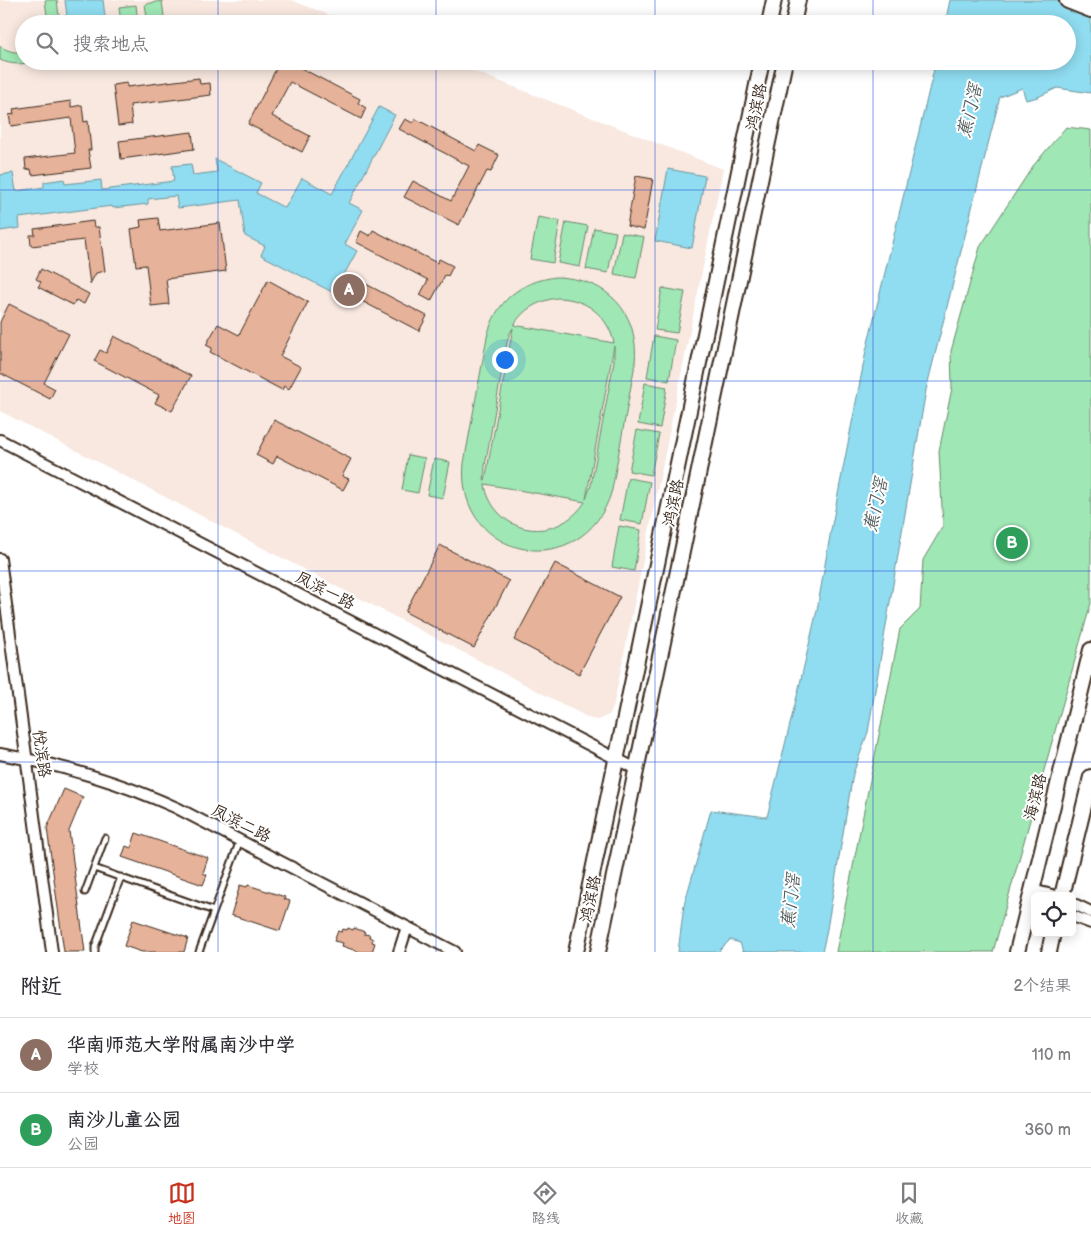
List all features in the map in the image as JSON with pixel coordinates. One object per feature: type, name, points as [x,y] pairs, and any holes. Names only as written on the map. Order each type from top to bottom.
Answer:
[{"type":"main road","points":[[1068,0],[1091,10]]},
{"type":"street","points":[[771,15],[774,0]]},
{"type":"street","points":[[794,15],[798,0]]},
{"type":"street","name":"鸿滨路","points":[[576,952],[760,70]]},
{"type":"street","name":"鸿滨路","points":[[598,952],[783,70]]},
{"type":"street","name":"凤滨一路","points":[[0,440],[636,769]]},
{"type":"street","name":"悦滨路","points":[[0,559],[52,952]]},
{"type":"street","name":"海滨路","points":[[1032,890],[1091,650]]},
{"type":"street","name":"凤滨二路","points":[[0,754],[78,771],[128,787],[177,808],[455,952]]},
{"type":"street","points":[[1063,892],[1091,777]]},
{"type":"street","points":[[1032,890],[1040,892]]},
{"type":"street","points":[[1076,905],[1091,912]]},
{"type":"street","name":"海滨路","points":[[1017,952],[1031,908]]},
{"type":"street","points":[[1076,917],[1091,923]]},
{"type":"street","points":[[399,952],[408,927]]},
{"type":"street","points":[[1049,952],[1052,937]]},
{"type":"lane","points":[[85,892],[105,838]]},
{"type":"lane","points":[[199,952],[240,840]]},
{"type":"lane","points":[[94,868],[214,911]]},
{"type":"lane","points":[[95,952],[95,947],[121,877]]},
{"type":"shaded area","points":[[0,0],[291,0],[329,15],[15,15],[15,70],[471,70],[723,169],[613,708],[609,715],[598,720],[591,719],[0,411]]},
{"type":"green space","points":[[45,0],[57,0],[59,15],[47,15]]},
{"type":"green space","points":[[162,1],[164,15],[147,15],[145,4]]},
{"type":"green space","points":[[136,5],[137,15],[120,15],[119,7]]},
{"type":"green space","points":[[0,46],[15,52],[15,64],[0,60]]},
{"type":"green space","points":[[1066,127],[1091,130],[1091,603],[993,952],[836,952],[900,629],[920,609],[923,560],[943,526],[939,451],[952,388],[951,351],[980,247],[1033,166]]},
{"type":"green space","points":[[538,217],[560,221],[553,263],[530,259]]},
{"type":"green space","points":[[566,222],[588,226],[580,267],[558,263]]},
{"type":"green space","points":[[594,228],[616,232],[608,273],[586,269]]},
{"type":"green space","points":[[622,233],[644,237],[636,278],[614,274]]},
{"type":"green space","points":[[556,277],[574,279],[605,291],[616,301],[626,314],[632,329],[635,345],[635,364],[612,490],[597,520],[576,540],[551,549],[524,549],[499,540],[479,522],[466,496],[464,463],[491,324],[496,313],[511,295],[531,283]],"holes":[[[557,298],[577,301],[594,310],[606,324],[614,343],[514,325],[527,310],[550,299]],[[513,328],[484,481],[485,466],[510,333]],[[614,346],[614,361],[591,485],[586,499]],[[485,484],[585,502],[566,521],[543,529],[531,529],[519,527],[508,521],[498,512],[489,499]]]},
{"type":"green space","points":[[662,288],[685,292],[677,333],[655,330]]},
{"type":"green space","points":[[654,336],[676,340],[669,381],[647,377]]},
{"type":"green space","points":[[645,383],[667,387],[660,428],[638,424]]},
{"type":"green space","points":[[637,430],[659,434],[651,475],[629,471]]},
{"type":"green space","points":[[408,455],[425,458],[418,493],[402,490]]},
{"type":"green space","points":[[434,459],[450,462],[443,498],[427,495]]},
{"type":"green space","points":[[628,478],[650,482],[642,524],[620,520]]},
{"type":"green space","points":[[619,526],[641,530],[634,571],[612,567]]},
{"type":"water","points":[[65,0],[103,0],[105,15],[67,15]]},
{"type":"water","name":"蕉门滘","points":[[950,0],[1091,0],[1091,93],[1057,88],[1038,97],[1026,100],[1022,88],[1000,97],[926,390],[868,732],[853,774],[822,952],[743,952],[740,943],[730,940],[719,952],[678,952],[684,905],[711,810],[767,817],[817,610],[866,351],[934,70],[1076,70],[1076,15],[947,15]]},
{"type":"water","points":[[379,107],[395,115],[349,203],[363,210],[345,244],[357,251],[334,293],[261,255],[265,246],[245,236],[240,200],[178,208],[176,196],[148,199],[148,204],[113,208],[112,206],[19,218],[20,228],[0,231],[0,175],[13,173],[16,191],[44,187],[44,182],[64,179],[65,184],[101,180],[102,190],[174,181],[172,166],[191,164],[193,175],[217,172],[215,159],[261,183],[256,193],[285,208],[302,178],[332,194]]},
{"type":"water","points":[[668,169],[705,176],[692,248],[655,241]]},
{"type":"building","points":[[275,70],[305,70],[360,99],[358,103],[366,108],[361,119],[290,82],[272,116],[310,136],[302,152],[248,124]]},
{"type":"building","points":[[199,78],[200,84],[210,83],[211,95],[130,105],[132,124],[118,126],[113,85],[127,83],[127,87]]},
{"type":"building","points":[[71,101],[71,107],[82,105],[84,122],[88,121],[91,150],[88,150],[91,168],[32,175],[31,169],[26,170],[25,159],[75,153],[71,118],[11,126],[9,115],[14,114],[13,109]]},
{"type":"building","points":[[405,119],[413,123],[416,119],[476,151],[479,145],[499,155],[491,172],[487,171],[459,225],[404,197],[413,181],[451,201],[469,166],[399,129]]},
{"type":"building","points":[[192,132],[194,149],[121,159],[119,141]]},
{"type":"building","points":[[636,176],[653,179],[644,230],[627,226]]},
{"type":"building","points":[[158,218],[160,231],[220,223],[226,271],[166,279],[169,304],[151,306],[146,265],[136,266],[131,229],[141,227],[140,220]]},
{"type":"building","points":[[93,221],[94,227],[99,227],[105,271],[96,273],[90,284],[84,240],[31,246],[30,235],[35,235],[34,229]]},
{"type":"building","points":[[373,230],[437,263],[439,259],[453,266],[448,276],[445,275],[431,301],[420,295],[428,280],[356,242],[361,231],[370,236]]},
{"type":"building","points":[[41,269],[89,294],[84,304],[76,300],[73,305],[38,287],[41,282],[36,279]]},
{"type":"building","points":[[268,280],[308,302],[280,356],[301,367],[289,389],[284,386],[282,390],[210,352],[212,348],[206,345],[218,324],[239,335]]},
{"type":"building","points":[[362,282],[427,316],[419,331],[354,297]]},
{"type":"building","points":[[9,304],[69,334],[44,383],[55,389],[50,399],[0,373],[0,322]]},
{"type":"building","points":[[114,336],[191,376],[172,411],[155,403],[159,395],[94,361],[100,350],[106,353]]},
{"type":"building","points":[[274,420],[351,459],[342,476],[349,479],[343,490],[277,456],[273,464],[256,455]]},
{"type":"building","points":[[440,545],[509,581],[474,648],[405,612]]},
{"type":"building","points":[[555,563],[620,597],[579,674],[514,640]]},
{"type":"building","points":[[64,789],[83,797],[69,831],[85,952],[64,952],[47,828]]},
{"type":"building","points":[[136,833],[208,858],[203,873],[207,875],[203,885],[122,857],[126,846],[131,848]]},
{"type":"building","points":[[240,885],[247,887],[248,885],[285,897],[284,899],[290,901],[280,931],[231,915]]},
{"type":"building","points":[[133,920],[188,938],[184,952],[142,952],[124,946]]},
{"type":"building","points":[[348,928],[353,930],[354,928],[370,935],[369,937],[373,939],[372,942],[375,943],[372,952],[360,952],[342,946],[343,943],[334,941],[338,931],[342,932],[343,929],[347,930]]},
{"type":"place","name":"华南师范大学附属南沙中学","points":[[349,290]]},
{"type":"place","name":"南沙儿童公园","points":[[1012,543]]}]
